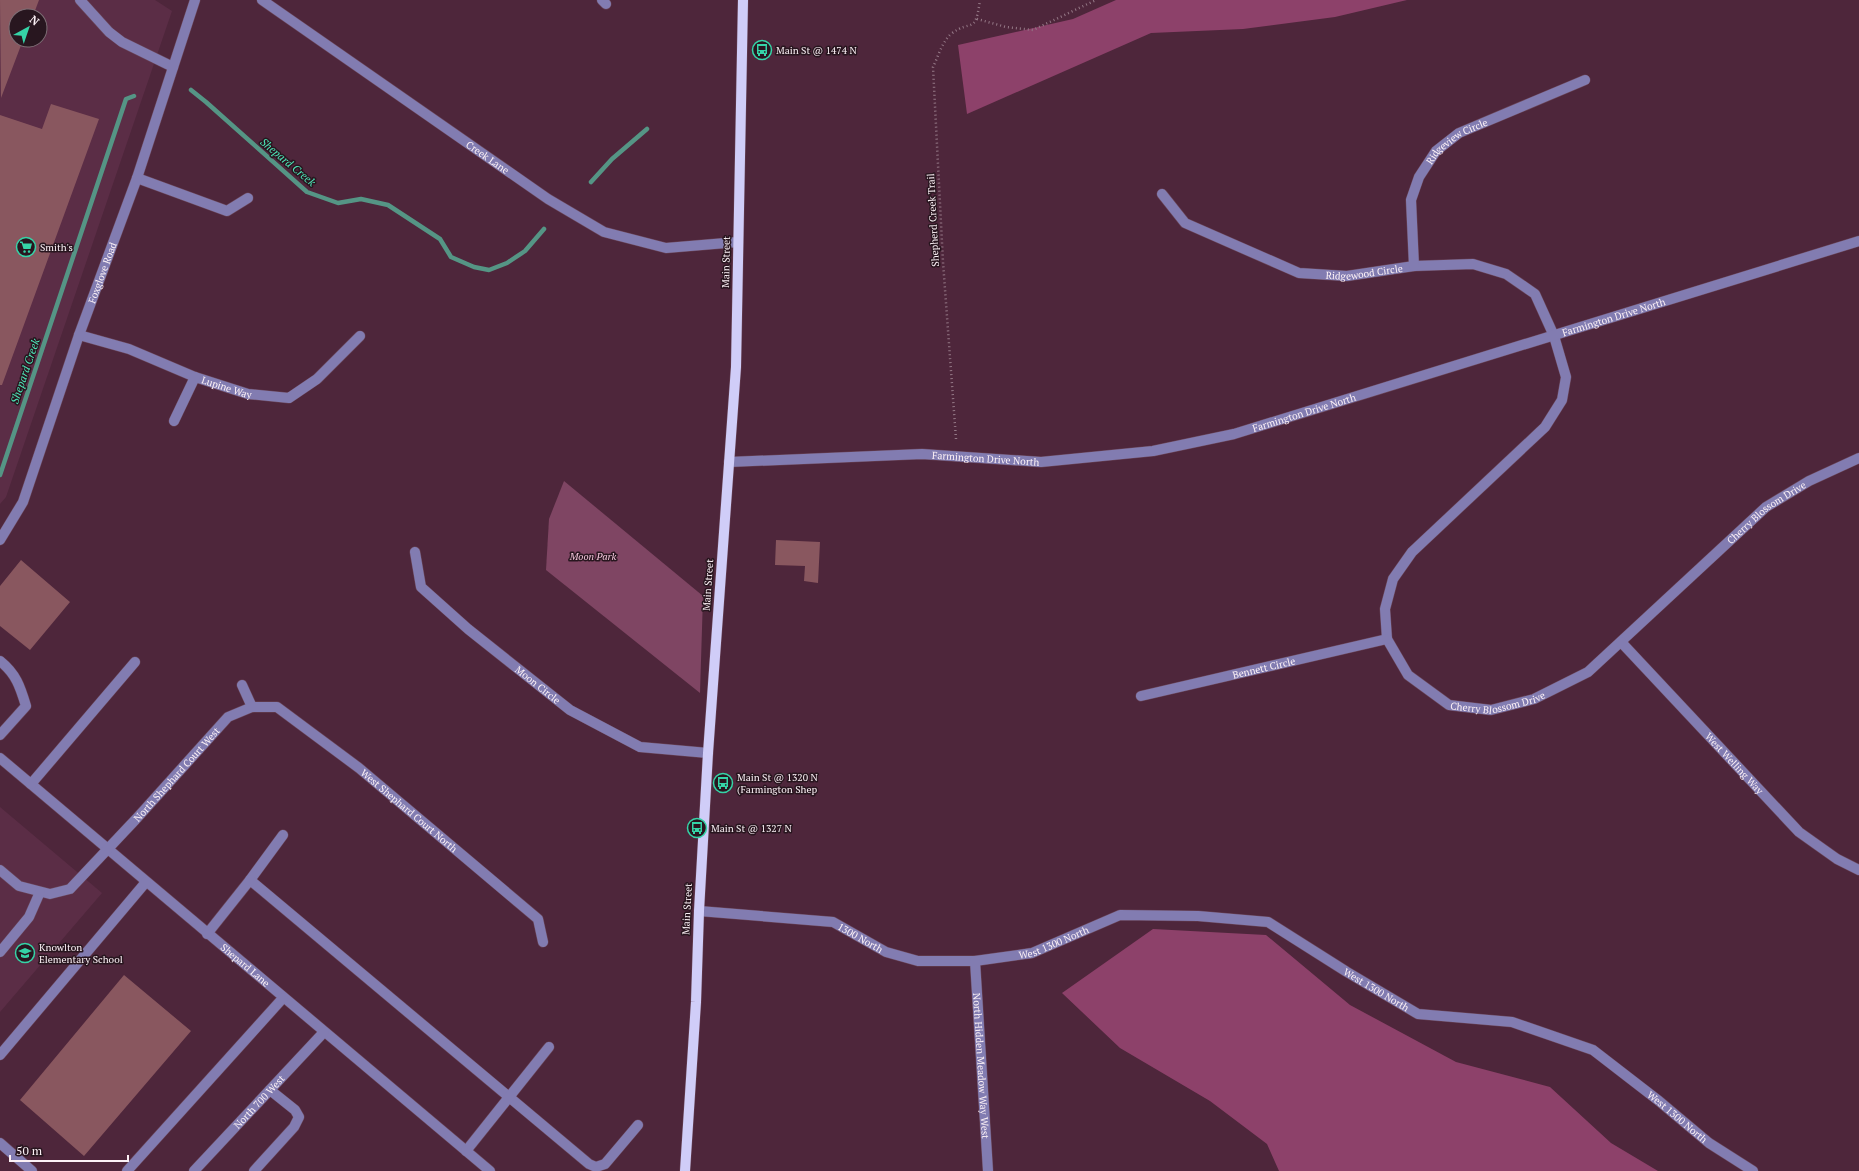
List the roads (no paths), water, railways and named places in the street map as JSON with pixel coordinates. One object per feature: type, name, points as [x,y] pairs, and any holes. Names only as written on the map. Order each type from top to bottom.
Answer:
[{"type":"main road","name":"Main Street","points":[[685,1171],[696,1002],[699,911],[708,753],[736,367],[743,0]]},
{"type":"street","points":[[80,0],[110,32],[122,42],[173,67]]},
{"type":"street","name":"Foxglove Road","points":[[0,540],[23,502],[79,335],[137,178],[195,0]]},
{"type":"street","name":"Creek Lane","points":[[262,0],[548,199],[604,232],[666,248],[738,242]]},
{"type":"street","name":"Ridgeview Circle","points":[[1414,266],[1411,200],[1419,177],[1436,151],[1459,133],[1585,80]]},
{"type":"street","points":[[137,178],[227,211],[248,198]]},
{"type":"street","name":"Ridgewood Circle","points":[[1162,194],[1185,223],[1299,273],[1346,276],[1414,266],[1473,264],[1506,274],[1535,294],[1554,336]]},
{"type":"street","name":"Farmington Drive North","points":[[729,462],[922,454],[1041,462],[1153,451],[1234,434],[1859,241]]},
{"type":"street","name":"Lupine Way","points":[[79,335],[129,349],[195,377],[248,394],[288,398],[317,379],[360,336]]},
{"type":"street","name":"Cherry Blossom Drive","points":[[1554,336],[1566,378],[1562,400],[1545,427],[1412,552],[1393,579],[1385,609],[1387,639],[1408,675],[1449,705],[1491,710],[1534,699],[1588,672],[1766,507],[1809,480],[1859,458]]},
{"type":"street","points":[[174,422],[195,377]]},
{"type":"street","name":"Moon Circle","points":[[415,552],[421,587],[468,629],[570,710],[640,747],[708,753]]},
{"type":"street","name":"Bennett Circle","points":[[1141,696],[1387,639]]},
{"type":"street","name":"West Welling Way","points":[[1621,642],[1800,832],[1836,859],[1859,870]]},
{"type":"street","points":[[0,661],[12,670],[20,687],[26,706],[0,735]]},
{"type":"street","points":[[31,784],[135,662]]},
{"type":"street","points":[[242,685],[252,707]]},
{"type":"street","name":"North Shephard Court West","points":[[0,870],[19,886],[40,892],[50,894],[70,889],[106,849],[137,818],[228,717],[252,707]]},
{"type":"street","name":"West Shephard Court North","points":[[252,707],[277,707],[359,768],[538,919],[543,942]]},
{"type":"street","name":"Shepard Lane","points":[[0,758],[106,849],[490,1171]]},
{"type":"street","points":[[207,934],[250,880],[283,835]]},
{"type":"street","points":[[250,880],[589,1164],[596,1167],[605,1164],[638,1125]]},
{"type":"street","points":[[0,1055],[146,882]]},
{"type":"street","points":[[0,952],[29,917],[40,892]]},
{"type":"street","name":"1300 North","points":[[699,911],[833,922],[886,952],[918,961],[975,961]]},
{"type":"street","name":"West 1300 North","points":[[975,961],[1032,953],[1120,915],[1198,916],[1268,922],[1346,972],[1418,1014],[1512,1022],[1593,1050],[1659,1101],[1709,1143],[1753,1171]]},
{"type":"street","name":"North Hidden Meadow Way West","points":[[975,961],[988,1171]]},
{"type":"street","points":[[127,1171],[283,998]]},
{"type":"street","name":"North 700 West","points":[[194,1171],[324,1032]]},
{"type":"street","points":[[466,1151],[549,1047]]},
{"type":"street","points":[[254,1171],[294,1127],[299,1117],[295,1110],[270,1090]]},
{"type":"street","points":[[0,1143],[32,1171]]},
{"type":"waterway","name":"Shepard Creek","points":[[191,90],[307,192],[338,203],[361,199],[388,205],[440,239],[451,257],[474,267],[489,270],[507,263],[525,251],[544,229]]},
{"type":"waterway","name":"Shepard Creek","points":[[0,475],[126,99],[134,96]]},
{"type":"waterway","name":"Shepard Creek","points":[[591,182],[612,159],[647,129]]},
{"type":"place","name":"Main St @ 1474 N","points":[[762,50]]},
{"type":"place","name":"Smith's","points":[[26,247]]},
{"type":"place","name":"Main St @ 1320 N (Farmington Shep","points":[[723,783]]},
{"type":"place","name":"Main St @ 1327 N","points":[[697,828]]},
{"type":"place","name":"Knowlton Elementary School","points":[[25,953]]},
{"type":"park label","name":"Moon Park","points":[[593,556]]}]
